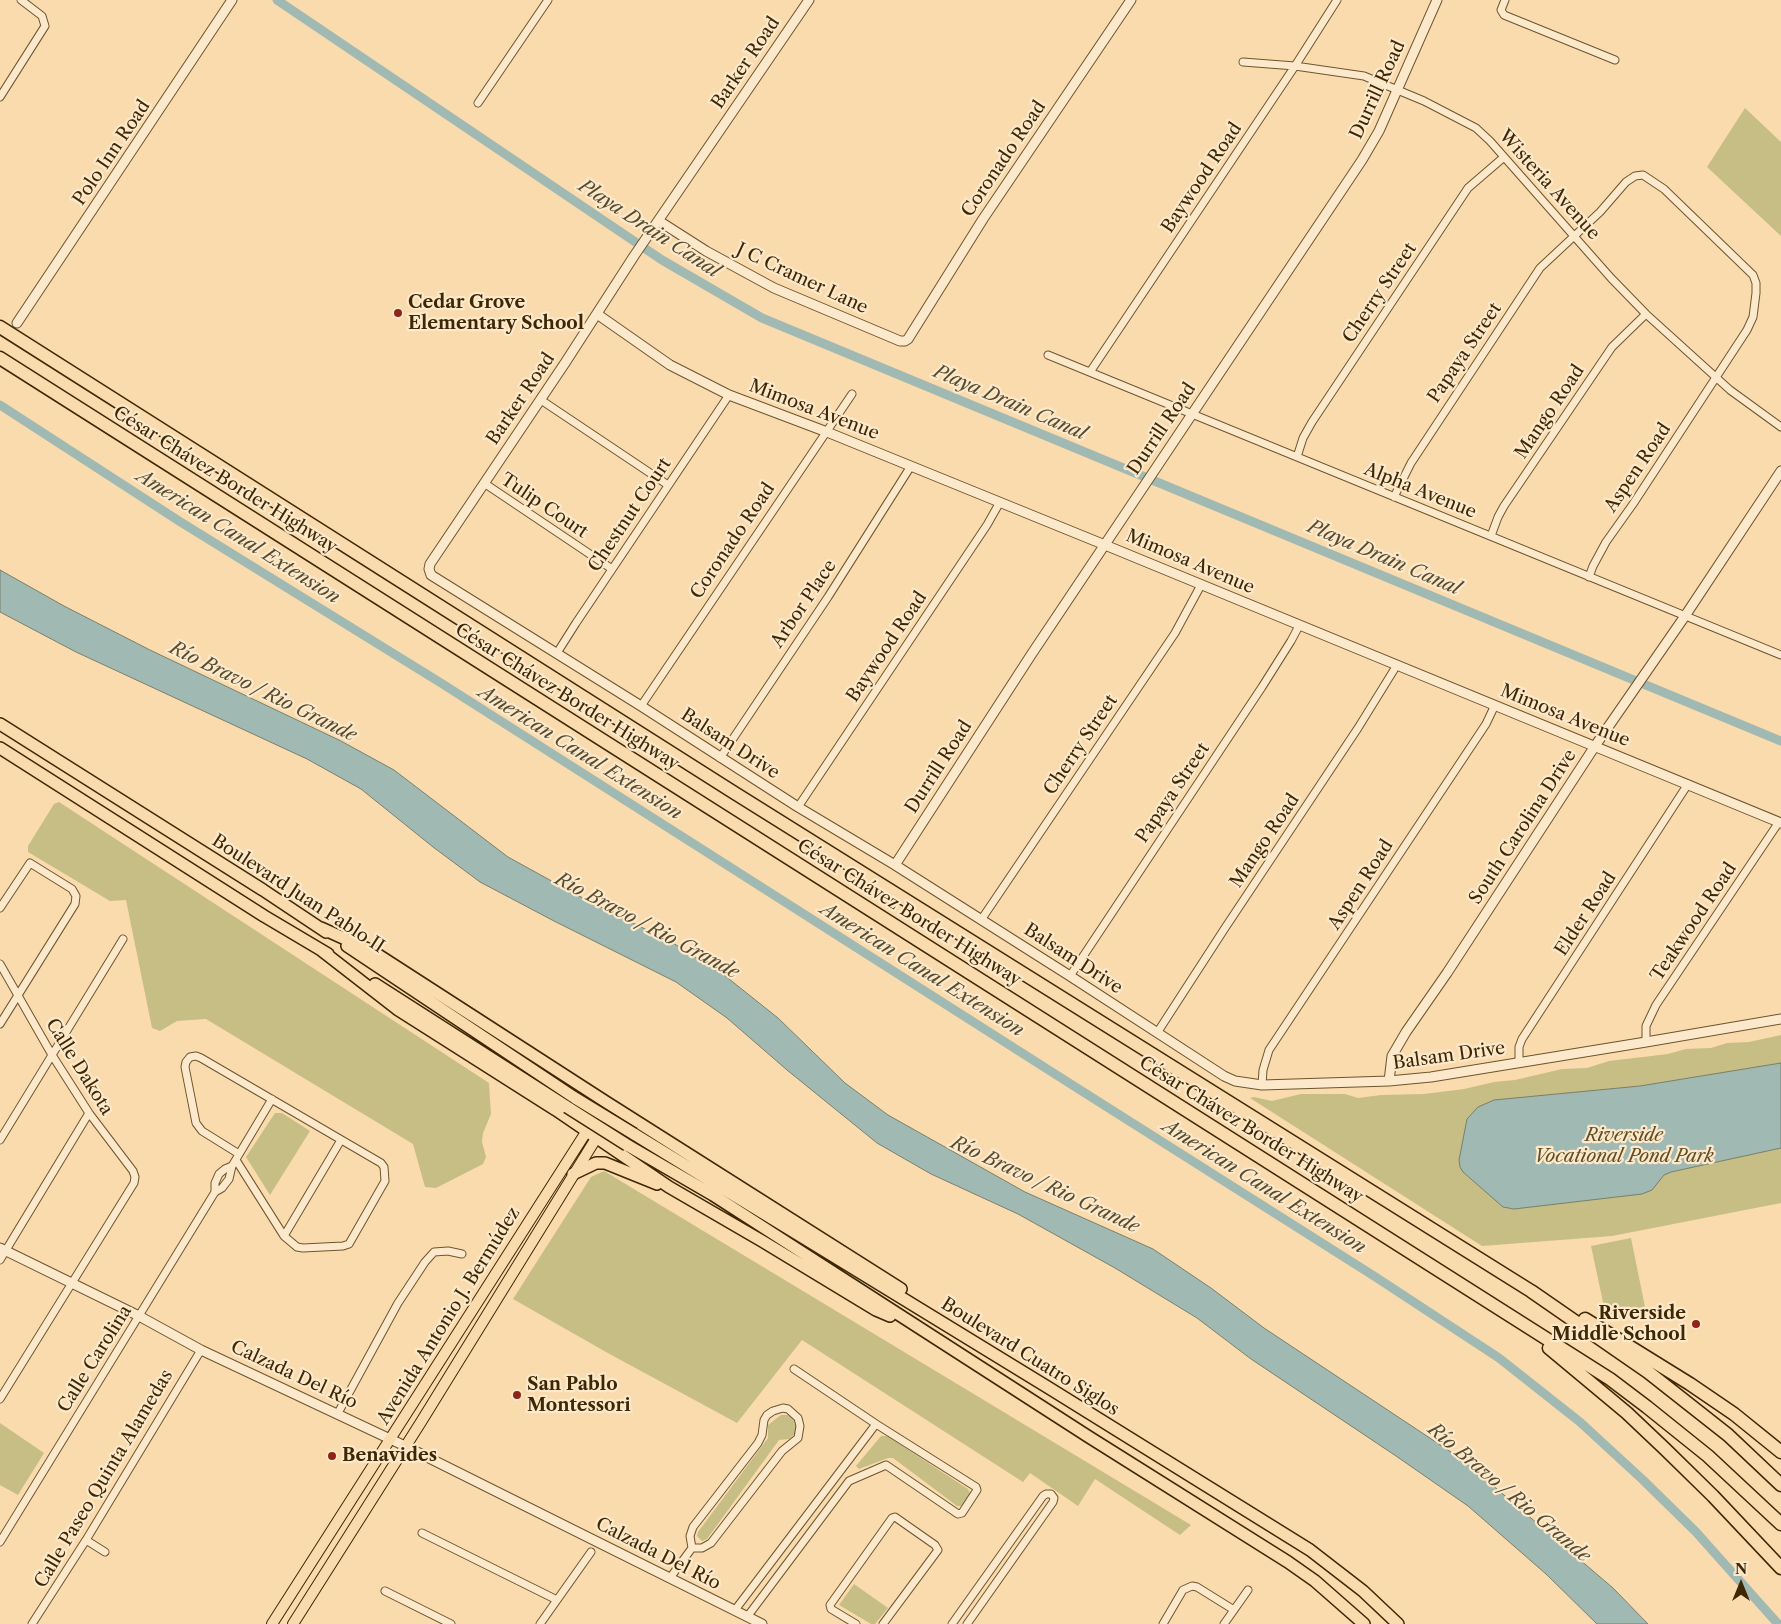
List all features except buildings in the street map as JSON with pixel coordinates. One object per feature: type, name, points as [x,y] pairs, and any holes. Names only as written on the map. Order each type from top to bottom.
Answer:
[{"type":"highway","name":"César Chávez Border Highway","points":[[0,327],[724,787],[1531,1292],[1648,1372],[1728,1435],[1781,1485]]},
{"type":"highway","name":"César Chávez Border Highway","points":[[0,358],[1610,1379],[1708,1456],[1781,1524]]},
{"type":"highway","name":"Boulevard Juan Pablo II","points":[[0,724],[401,981],[567,1105]]},
{"type":"highway","name":"Boulevard Juan Pablo II","points":[[0,748],[264,916],[322,950],[567,1105]]},
{"type":"highway","points":[[321,928],[372,951],[610,1105],[1020,1363],[1033,1372],[1049,1388]]},
{"type":"highway","points":[[322,950],[397,1009],[567,1105],[626,1150],[669,1187],[876,1310],[922,1330]]},
{"type":"highway","points":[[567,1105],[570,1111],[580,1104],[583,1092],[581,1086]]},
{"type":"highway","points":[[567,1105],[592,1134],[626,1150]]},
{"type":"highway","name":"Boulevard Cuatro Siglos","points":[[567,1105],[634,1134],[1310,1550],[1363,1590],[1398,1624]]},
{"type":"highway","points":[[626,1150],[623,1146],[629,1136],[640,1129],[647,1128]]},
{"type":"highway","name":"Boulevard Cuatro Siglos","points":[[626,1150],[713,1196],[1288,1562],[1315,1581],[1364,1624]]},
{"type":"highway","points":[[573,1174],[596,1163],[605,1163],[669,1187]]},
{"type":"highway","points":[[1531,1292],[1579,1315],[1663,1366],[1734,1414],[1781,1452]]},
{"type":"highway","points":[[1501,1309],[1626,1413],[1713,1496],[1781,1568]]},
{"type":"main road","name":"Avenida Antonio J. Bermúdez","points":[[272,1624],[610,1105]]},
{"type":"main road","name":"Avenida Antonio J. Bermúdez","points":[[293,1624],[406,1446],[573,1174],[592,1134]]},
{"type":"street","points":[[0,97],[44,30],[46,23],[42,16],[21,0]]},
{"type":"street","name":"Polo Inn Road","points":[[17,323],[232,0]]},
{"type":"street","points":[[478,103],[548,0]]},
{"type":"street","name":"Barker Road","points":[[429,569],[430,564],[541,400],[634,256],[809,0]]},
{"type":"street","name":"Coronado Road","points":[[908,339],[983,219],[1131,0]]},
{"type":"street","name":"Baywood Road","points":[[1090,372],[1295,66],[1337,0]]},
{"type":"street","name":"Durrill Road","points":[[894,865],[1105,544],[1362,160],[1379,132],[1437,0]]},
{"type":"street","points":[[1506,0],[1502,10],[1504,15],[1615,60]]},
{"type":"street","name":"Wisteria Avenue","points":[[1243,62],[1295,66],[1364,76],[1469,124],[1490,141],[1646,314],[1738,396],[1781,427]]},
{"type":"street","name":"Cherry Street","points":[[1296,457],[1303,438],[1312,422],[1468,188],[1504,157]]},
{"type":"street","name":"Papaya Street","points":[[1394,497],[1410,462],[1540,268],[1559,249],[1575,237],[1626,182],[1635,176],[1643,175],[1664,190],[1753,275],[1756,283],[1753,317],[1717,378]]},
{"type":"street","name":"J C Cramer Lane","points":[[659,221],[706,251],[774,288],[900,342],[908,339]]},
{"type":"street","name":"Mimosa Avenue","points":[[597,314],[670,365],[729,395],[827,432],[1105,544],[1299,626],[1780,823]]},
{"type":"street","name":"Mango Road","points":[[1491,536],[1504,506],[1612,347],[1646,314]]},
{"type":"street","name":"Alpha Avenue","points":[[1048,355],[1781,654]]},
{"type":"street","name":"Aspen Road","points":[[1589,576],[1606,542],[1717,378]]},
{"type":"street","name":"Coronado Road","points":[[641,706],[852,394]]},
{"type":"street","name":"Chestnut Court","points":[[557,653],[729,395]]},
{"type":"street","points":[[541,400],[668,485]]},
{"type":"street","name":"Arbor Place","points":[[720,758],[828,597],[911,466]]},
{"type":"street","name":"South Carolina Drive","points":[[1389,1081],[1392,1056],[1406,1032],[1447,973],[1595,746],[1781,472]]},
{"type":"street","name":"Tulip Court","points":[[484,483],[612,570]]},
{"type":"street","name":"Baywood Road","points":[[798,807],[987,525],[1000,502]]},
{"type":"street","name":"Balsam Drive","points":[[429,569],[431,575],[1070,976],[1157,1034],[1224,1076],[1245,1083],[1262,1085],[1389,1081],[1431,1077],[1781,1019]]},
{"type":"street","name":"Cherry Street","points":[[981,920],[1175,633],[1201,585]]},
{"type":"street","name":"Papaya Street","points":[[1070,976],[1267,679],[1299,626]]},
{"type":"street","name":"Mango Road","points":[[1157,1034],[1358,728],[1397,665]]},
{"type":"street","name":"Aspen Road","points":[[1262,1085],[1262,1070],[1269,1050],[1466,755],[1486,724],[1494,705]]},
{"type":"street","name":"Elder Road","points":[[1519,1063],[1519,1047],[1522,1040],[1688,784]]},
{"type":"street","name":"Teakwood Road","points":[[1646,1042],[1646,1026],[1656,1005],[1780,823]]},
{"type":"street","points":[[0,908],[30,862],[72,889],[76,896],[75,904],[0,1024]]},
{"type":"street","points":[[0,1140],[123,939]]},
{"type":"street","name":"Calle Dakota","points":[[0,964],[52,1055],[89,1113],[133,1171],[134,1182],[71,1284]]},
{"type":"street","points":[[199,1056],[340,1140],[381,1163],[385,1173],[383,1186],[351,1242],[343,1246],[297,1247],[284,1236],[236,1160],[196,1124],[185,1067],[186,1062],[190,1057],[199,1056]]},
{"type":"street","name":"Calle Carolina","points":[[0,1542],[215,1192],[227,1182],[236,1160],[272,1099]]},
{"type":"street","points":[[0,1260],[3,1250],[89,1113]]},
{"type":"street","points":[[284,1236],[340,1140]]},
{"type":"street","name":"Calle Carolina","points":[[215,1192],[215,1182],[219,1174],[236,1160]]},
{"type":"street","name":"Calzada Del Río","points":[[3,1250],[139,1316],[201,1350],[406,1446],[762,1624]]},
{"type":"street","points":[[338,1413],[398,1303],[425,1262],[434,1252],[448,1251],[462,1254]]},
{"type":"street","points":[[0,1399],[71,1284]]},
{"type":"street","name":"Calle Paseo Quinta Alamedas","points":[[32,1624],[86,1540],[201,1350]]},
{"type":"street","points":[[748,1616],[849,1482],[887,1465],[958,1514],[962,1513],[977,1490],[976,1487],[876,1424],[794,1369]]},
{"type":"street","points":[[670,1578],[692,1548],[690,1536],[694,1526],[760,1439],[762,1425],[767,1415],[783,1408],[794,1413],[800,1422],[798,1438],[782,1451],[711,1543],[702,1548],[692,1548]]},
{"type":"street","points":[[735,1610],[876,1424]]},
{"type":"street","points":[[839,1473],[849,1482]]},
{"type":"street","points":[[952,1624],[1043,1496],[1051,1494],[1054,1498],[1053,1502],[967,1624]]},
{"type":"street","points":[[851,1623],[831,1609],[831,1603],[892,1518],[896,1517],[935,1545],[938,1550],[883,1624]]},
{"type":"street","points":[[422,1533],[558,1600]]},
{"type":"street","points":[[86,1540],[105,1552]]},
{"type":"street","points":[[1008,1545],[1018,1552]]},
{"type":"street","points":[[540,1624],[591,1552]]},
{"type":"street","points":[[1163,1624],[1183,1590],[1189,1586],[1197,1587],[1234,1610]]},
{"type":"street","points":[[384,1590],[451,1624]]},
{"type":"street","points":[[1224,1624],[1248,1590]]},
{"type":"green space","points":[[1745,108],[1781,142],[1781,236],[1707,167]]},
{"type":"green space","points":[[59,802],[489,1083],[491,1114],[483,1133],[482,1142],[486,1157],[483,1164],[436,1188],[425,1187],[413,1144],[206,1019],[177,1021],[160,1031],[152,1028],[126,900],[110,901],[28,852],[28,846],[54,804]]},
{"type":"green space","name":"Riverside Vocational Pond Park","points":[[1781,1035],[1781,1203],[1612,1236],[1482,1246],[1250,1098],[1254,1097],[1272,1101],[1301,1094],[1345,1094],[1358,1098],[1381,1095],[1424,1094],[1515,1080],[1562,1069],[1587,1068],[1609,1061],[1668,1054],[1686,1049],[1711,1048],[1727,1043],[1749,1042]]},
{"type":"green space","points":[[275,1113],[282,1113],[310,1131],[270,1195],[246,1157]]},
{"type":"green space","points":[[604,1171],[1191,1525],[1180,1535],[1095,1479],[1078,1506],[1030,1473],[1023,1482],[802,1340],[737,1423],[513,1299],[591,1177]]},
{"type":"green space","points":[[1631,1238],[1646,1312],[1611,1319],[1606,1316],[1591,1246]]},
{"type":"green space","points":[[781,1415],[789,1415],[794,1421],[797,1432],[789,1439],[779,1440],[707,1539],[702,1541],[697,1536],[698,1532],[768,1438],[768,1425]]},
{"type":"green space","points":[[0,1423],[44,1453],[18,1495],[0,1485]]},
{"type":"green space","points":[[881,1436],[887,1436],[968,1489],[970,1493],[962,1506],[957,1506],[893,1458],[888,1458],[859,1469],[856,1466]]},
{"type":"green space","points":[[854,1584],[888,1608],[875,1624],[871,1624],[839,1605]]},
{"type":"water","points":[[0,570],[64,606],[150,650],[341,741],[394,770],[508,857],[577,895],[673,943],[724,975],[778,1018],[845,1083],[888,1115],[1025,1192],[1153,1249],[1211,1288],[1264,1328],[1463,1460],[1613,1588],[1648,1624],[1597,1624],[1546,1574],[1468,1506],[1251,1359],[1197,1318],[1115,1268],[1018,1214],[931,1174],[877,1143],[787,1070],[727,1018],[676,982],[480,882],[361,789],[307,759],[76,652],[0,612]]},
{"type":"water","points":[[1781,1063],[1781,1148],[1671,1172],[1664,1175],[1652,1190],[1642,1194],[1514,1209],[1503,1207],[1463,1172],[1460,1167],[1459,1160],[1467,1119],[1478,1107],[1494,1100],[1640,1086]]},
{"type":"waterway","name":"Playa Drain Canal","points":[[277,0],[662,260],[762,318],[1781,741]]},
{"type":"waterway","name":"American Canal Extension","points":[[0,405],[179,521],[441,683],[1374,1276],[1499,1358],[1580,1422],[1643,1480],[1696,1532],[1778,1624]]},
{"type":"place","name":"Cedar Grove Elementary School","points":[[398,313]]},
{"type":"place","name":"Riverside Middle School","points":[[1696,1324]]},
{"type":"place","name":"San Pablo Montessori","points":[[517,1395]]},
{"type":"place","name":"Benavides","points":[[332,1456]]},
{"type":"water label","name":"Río Bravo / Rio Grande","points":[[263,692]]},
{"type":"water label","name":"Río Bravo / Rio Grande","points":[[647,926]]},
{"type":"water label","name":"Río Bravo / Rio Grande","points":[[1045,1185]]},
{"type":"water label","name":"Río Bravo / Rio Grande","points":[[1509,1493]]}]
